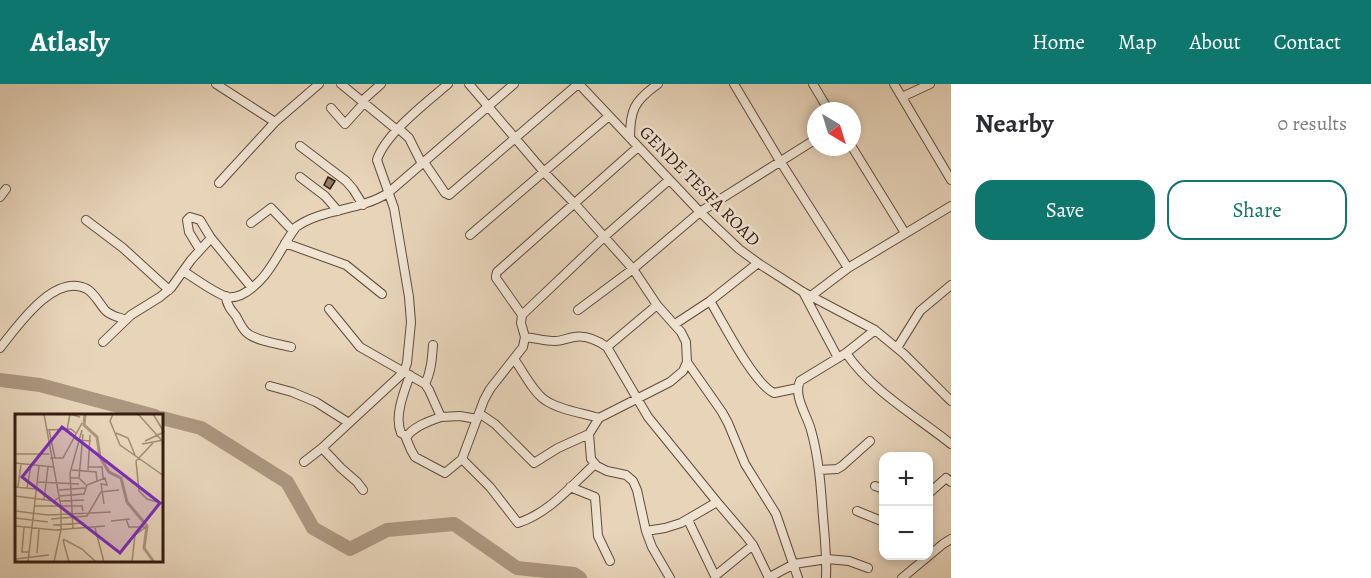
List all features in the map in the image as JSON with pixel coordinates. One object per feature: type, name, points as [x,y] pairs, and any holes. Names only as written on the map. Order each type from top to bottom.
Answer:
[{"type":"street","points":[[216,84],[274,122]]},
{"type":"street","points":[[219,183],[274,122],[319,84]]},
{"type":"street","points":[[341,84],[398,129],[411,143],[445,194],[449,195],[579,84]]},
{"type":"street","points":[[331,108],[345,124],[381,84]]},
{"type":"street","points":[[448,84],[398,129],[381,150],[377,160],[396,218],[411,309],[407,374],[401,399],[399,429],[407,436],[411,450],[416,457],[443,472],[448,472],[462,459],[490,389],[523,347],[525,337],[521,323],[522,315],[604,237],[669,180]]},
{"type":"street","points":[[407,436],[429,421],[441,417],[478,416],[495,424],[534,463],[558,448],[589,434],[599,418],[670,382],[684,371],[687,362],[686,342],[681,332],[657,305],[633,269],[544,172],[470,84]]},
{"type":"street","points":[[183,271],[230,298],[252,288],[263,278],[293,231],[302,223],[375,201],[388,193],[514,84]]},
{"type":"street","name":"GENDE TESFA ROAD","points":[[579,84],[700,212],[740,249],[807,294],[875,330],[897,348],[951,401]]},
{"type":"street","points":[[630,138],[631,114],[646,92],[658,84]]},
{"type":"street","points":[[734,84],[848,268]]},
{"type":"street","points":[[813,84],[824,102]]},
{"type":"street","points":[[894,84],[951,180]]},
{"type":"street","points":[[902,97],[930,84]]},
{"type":"street","points":[[470,235],[609,116]]},
{"type":"street","points":[[578,310],[633,269],[700,212],[807,144]]},
{"type":"street","points":[[300,146],[346,181],[363,205]]},
{"type":"street","points":[[522,315],[496,276],[504,265],[638,147]]},
{"type":"street","points":[[858,156],[905,233]]},
{"type":"street","points":[[300,177],[325,196],[338,211]]},
{"type":"street","points":[[0,196],[6,189]]},
{"type":"street","points":[[251,223],[271,208],[293,231]]},
{"type":"street","points":[[950,210],[905,233],[807,294],[842,356],[913,417],[951,444]]},
{"type":"street","points":[[200,250],[189,231],[187,220],[190,217],[200,220],[211,238],[252,288]]},
{"type":"street","points":[[86,220],[123,248],[169,290]]},
{"type":"street","points":[[103,342],[126,320],[169,290],[211,238]]},
{"type":"street","points":[[285,243],[346,265],[382,294]]},
{"type":"street","points":[[675,324],[710,301],[758,263]]},
{"type":"street","points":[[897,348],[920,311],[951,285]]},
{"type":"street","points":[[0,348],[43,299],[54,291],[69,287],[86,289],[108,312],[126,320]]},
{"type":"street","points":[[225,296],[246,332],[258,339],[291,347]]},
{"type":"street","points":[[710,301],[754,374],[766,388],[774,393],[798,388]]},
{"type":"street","points":[[607,347],[657,305]]},
{"type":"street","points":[[329,309],[360,347],[425,384],[441,417]]},
{"type":"street","points":[[826,578],[819,470],[811,429],[798,388],[800,381],[842,356],[875,330]]},
{"type":"street","points":[[525,337],[552,341],[575,337],[591,338],[607,347],[636,399],[655,426],[753,545],[769,578],[794,564],[826,559],[849,561],[868,568]]},
{"type":"street","points":[[425,384],[432,363],[433,345]]},
{"type":"street","points":[[514,359],[544,400],[599,418]]},
{"type":"street","points":[[687,362],[722,412],[745,464],[777,514],[798,578]]},
{"type":"street","points":[[304,462],[407,374]]},
{"type":"street","points":[[270,386],[316,402],[349,423]]},
{"type":"street","points":[[589,434],[591,459],[595,464],[607,471],[626,475],[633,481],[646,531],[670,578]]},
{"type":"street","points":[[819,470],[842,466],[870,441]]},
{"type":"street","points":[[322,448],[363,490]]},
{"type":"street","points":[[462,459],[489,487],[518,523],[540,513],[595,464]]},
{"type":"street","points":[[933,490],[946,478],[951,482]]},
{"type":"street","points":[[875,486],[879,487]]},
{"type":"street","points":[[570,487],[596,497],[598,536],[610,561]]},
{"type":"street","points":[[646,531],[665,528],[688,519],[717,502]]},
{"type":"street","points":[[857,512],[879,520]]},
{"type":"street","points":[[688,519],[715,576],[753,545]]},
{"type":"street","points":[[933,550],[951,538]]},
{"type":"street","points":[[905,577],[921,560]]},
{"type":"building","points":[[328,177],[335,181],[330,189],[324,185]]},
{"type":"waterway","points":[[0,380],[40,385],[148,414]]},
{"type":"waterway","points":[[164,419],[201,428],[287,482],[313,528],[350,549],[387,530],[454,524],[517,568],[574,574],[580,578]]}]
